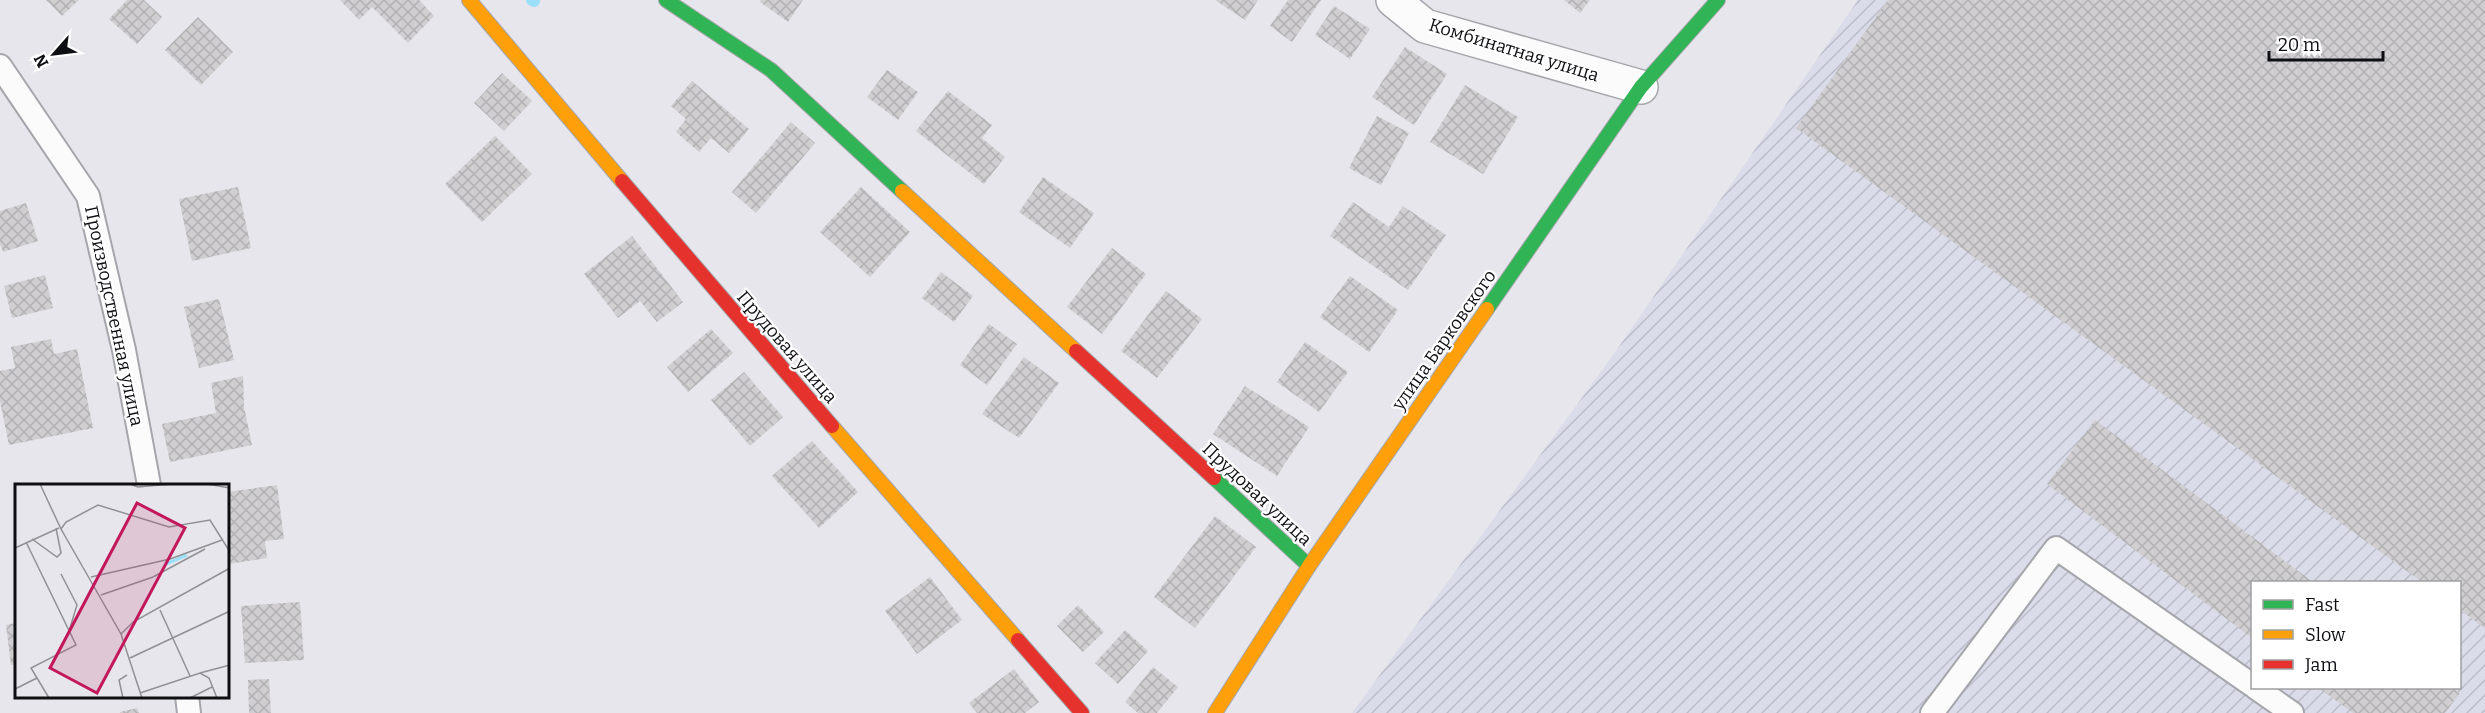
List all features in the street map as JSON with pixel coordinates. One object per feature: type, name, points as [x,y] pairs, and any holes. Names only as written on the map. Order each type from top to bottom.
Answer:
[{"type":"street","name":"Прудовая улица","points":[[469,0],[774,360],[1082,713]]},
{"type":"street","name":"Прудовая улица","points":[[666,0],[771,70],[1309,566]]},
{"type":"street","name":"Комбинатная улица","points":[[1393,0],[1425,26],[1641,87]]},
{"type":"street","name":"улица Барковского","points":[[1215,713],[1309,566],[1641,87],[1718,0]]},
{"type":"lane","name":"Производственная улица","points":[[0,66],[88,196],[124,350],[149,484]]},
{"type":"lane","points":[[1932,713],[2056,548],[2251,684]]},
{"type":"lane","points":[[2258,689],[2292,713]]},
{"type":"lane","points":[[186,698],[189,713]]},
{"type":"shaded area","points":[[1858,0],[2485,0],[2485,713],[1352,713],[1616,351]]},
{"type":"building","points":[[46,0],[79,0],[62,16]]},
{"type":"building","points":[[127,0],[144,0],[162,17],[137,44],[109,19]]},
{"type":"building","points":[[340,0],[419,0],[434,16],[408,43],[372,7],[359,20]]},
{"type":"building","points":[[761,0],[803,0],[788,22],[760,2]]},
{"type":"building","points":[[1215,0],[1258,0],[1245,20]]},
{"type":"building","points":[[1288,0],[1321,0],[1292,42],[1270,26]]},
{"type":"building","points":[[1564,0],[1590,0],[1580,13]]},
{"type":"building","points":[[1888,0],[2485,0],[2485,628],[2461,611],[2461,581],[2421,581],[1796,128]]},
{"type":"building","points":[[1334,6],[1370,29],[1350,59],[1315,35]]},
{"type":"building","points":[[198,17],[233,52],[201,85],[165,50]]},
{"type":"building","points":[[1405,47],[1447,74],[1414,125],[1372,97]]},
{"type":"building","points":[[887,70],[918,92],[898,120],[867,97]]},
{"type":"building","points":[[502,73],[532,101],[504,131],[474,103]]},
{"type":"building","points":[[692,81],[749,129],[729,153],[711,138],[699,152],[676,132],[686,119],[671,106]]},
{"type":"building","points":[[1465,85],[1518,117],[1483,174],[1430,142]]},
{"type":"building","points":[[948,91],[992,125],[982,138],[1005,157],[984,184],[916,131]]},
{"type":"building","points":[[1377,116],[1409,133],[1381,185],[1349,168]]},
{"type":"building","points":[[791,122],[815,143],[756,213],[732,192]]},
{"type":"building","points":[[495,136],[532,174],[482,222],[445,184]]},
{"type":"building","points":[[1043,177],[1094,213],[1070,248],[1019,212]]},
{"type":"building","points":[[238,187],[251,248],[192,261],[179,199]]},
{"type":"building","points":[[861,187],[910,232],[870,277],[820,232]]},
{"type":"building","points":[[1353,202],[1389,227],[1403,206],[1446,235],[1408,290],[1330,236]]},
{"type":"building","points":[[26,203],[38,241],[3,252],[0,244],[0,211]]},
{"type":"building","points":[[632,236],[683,302],[657,322],[640,301],[618,318],[584,274]]},
{"type":"building","points":[[1112,248],[1146,274],[1102,334],[1067,307]]},
{"type":"building","points":[[941,272],[973,296],[954,322],[922,298]]},
{"type":"building","points":[[45,275],[53,308],[12,318],[4,286]]},
{"type":"building","points":[[1350,276],[1398,310],[1369,352],[1320,317]]},
{"type":"building","points":[[1166,291],[1202,319],[1157,378],[1121,351]]},
{"type":"building","points":[[219,299],[234,360],[199,368],[184,307]]},
{"type":"building","points":[[989,324],[1017,344],[987,385],[960,365]]},
{"type":"building","points":[[711,329],[733,353],[688,392],[667,367]]},
{"type":"building","points":[[51,339],[54,354],[77,349],[93,428],[9,445],[0,401],[0,371],[15,368],[11,347]]},
{"type":"building","points":[[1305,342],[1348,372],[1319,412],[1277,382]]},
{"type":"building","points":[[1024,357],[1059,383],[1019,438],[982,414]]},
{"type":"building","points":[[744,372],[783,417],[750,446],[711,400]]},
{"type":"building","points":[[243,376],[244,407],[252,445],[170,462],[162,424],[216,413],[211,383]]},
{"type":"building","points":[[1245,386],[1309,427],[1277,476],[1213,434]]},
{"type":"building","points":[[2095,420],[2312,581],[2251,581],[2251,637],[2047,484]]},
{"type":"building","points":[[812,441],[858,492],[819,528],[772,476]]},
{"type":"building","points":[[277,485],[284,539],[265,541],[267,558],[230,564],[230,492]]},
{"type":"building","points":[[1215,516],[1256,547],[1195,628],[1154,597]]},
{"type":"building","points":[[930,577],[962,620],[917,654],[885,611]]},
{"type":"building","points":[[300,602],[304,660],[245,663],[241,606]]},
{"type":"building","points":[[1078,605],[1104,632],[1083,652],[1057,626]]},
{"type":"building","points":[[15,623],[15,664],[11,665],[6,625]]},
{"type":"building","points":[[1125,630],[1148,651],[1118,684],[1095,663]]},
{"type":"building","points":[[1153,667],[1178,687],[1157,713],[1138,713],[1125,702]]},
{"type":"building","points":[[1014,669],[1039,702],[1025,713],[977,713],[969,703]]},
{"type":"building","points":[[269,679],[271,713],[249,713],[248,680]]},
{"type":"building","points":[[2320,689],[2454,689],[2460,693],[2445,713],[2353,713]]},
{"type":"building","points":[[137,708],[139,713],[120,713],[120,712]]},
{"type":"traffic: fast","points":[[666,0],[771,70],[902,191]]},
{"type":"traffic: fast","points":[[1487,309],[1641,87],[1718,0]]},
{"type":"traffic: fast","points":[[1214,478],[1309,566]]},
{"type":"traffic: slow","points":[[469,0],[622,181]]},
{"type":"traffic: slow","points":[[902,191],[1076,351]]},
{"type":"traffic: slow","points":[[1215,713],[1309,566],[1487,309]]},
{"type":"traffic: slow","points":[[832,426],[1018,640]]},
{"type":"traffic: jam","points":[[622,181],[832,426]]},
{"type":"traffic: jam","points":[[1076,351],[1214,478]]},
{"type":"traffic: jam","points":[[1018,640],[1082,713]]}]
